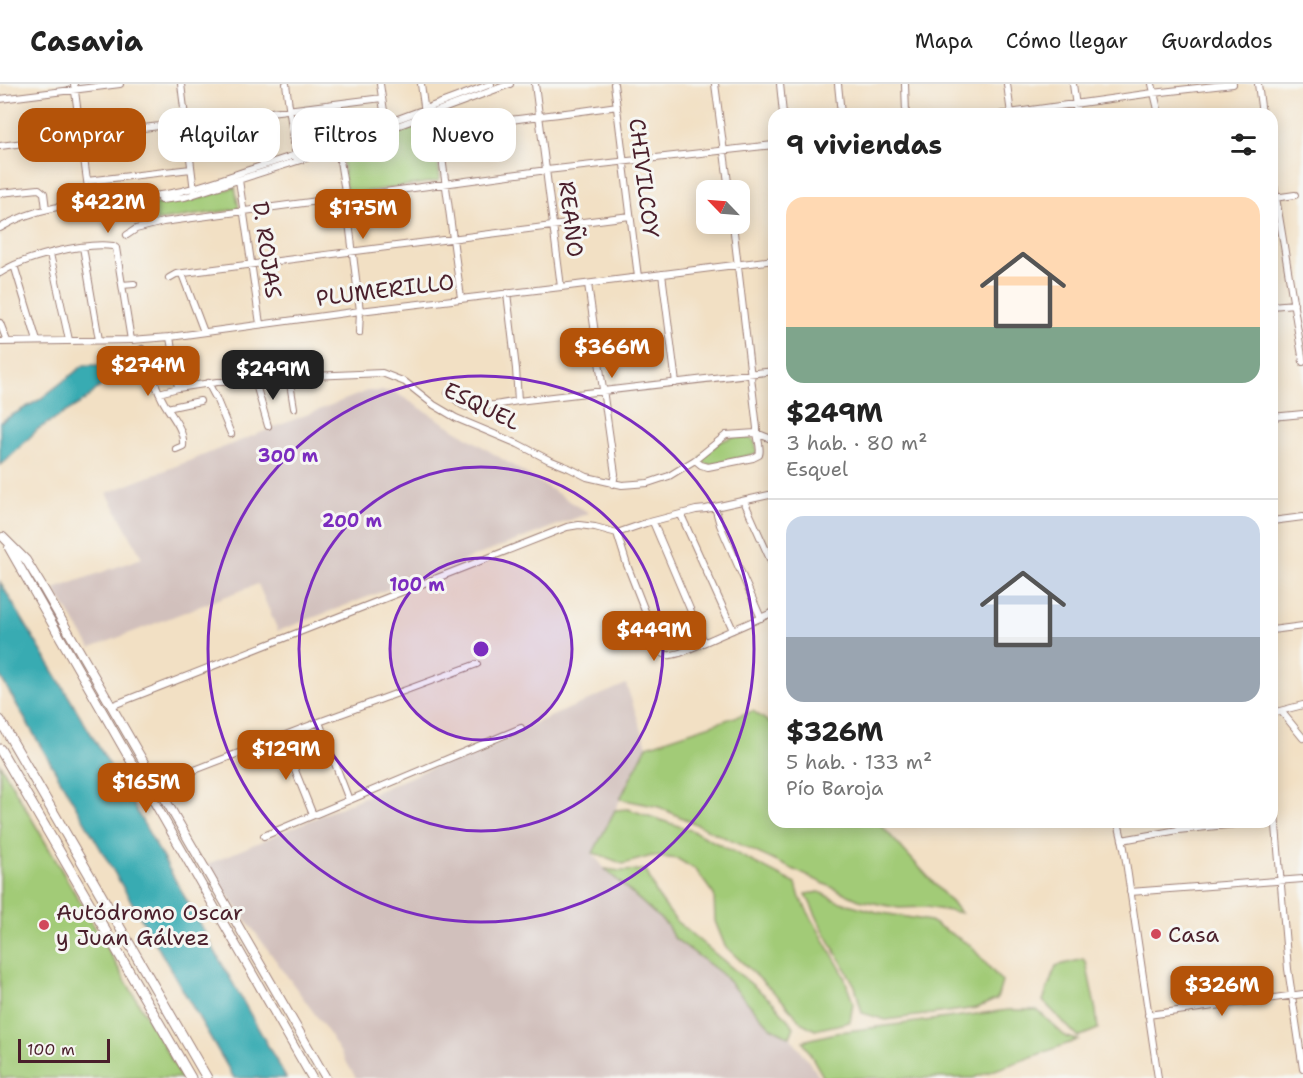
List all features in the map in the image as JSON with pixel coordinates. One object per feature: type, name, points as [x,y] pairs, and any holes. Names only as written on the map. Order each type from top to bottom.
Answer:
[{"type":"main road","points":[[1,535],[26,560],[326,1078]]},
{"type":"main road","points":[[1,535],[312,1078]]},
{"type":"main road","points":[[0,720],[207,1078]]},
{"type":"main road","points":[[0,749],[191,1078]]},
{"type":"street","points":[[0,99],[74,87],[120,84]]},
{"type":"street","points":[[181,84],[184,108]]},
{"type":"street","points":[[286,84],[292,131]]},
{"type":"street","points":[[380,84],[384,108]]},
{"type":"street","points":[[421,84],[424,108]]},
{"type":"street","points":[[437,108],[492,84]]},
{"type":"street","points":[[446,108],[510,84]]},
{"type":"street","name":"REAÑO","points":[[535,84],[561,287]]},
{"type":"street","name":"CHIVILCOY","points":[[614,84],[638,277]]},
{"type":"street","points":[[715,84],[728,180]]},
{"type":"street","points":[[780,84],[782,108]]},
{"type":"street","points":[[838,84],[840,108]]},
{"type":"street","points":[[905,84],[906,108]]},
{"type":"street","points":[[1007,84],[1010,108]]},
{"type":"street","points":[[1073,84],[1076,108]]},
{"type":"street","points":[[1152,84],[1157,108]]},
{"type":"street","points":[[1044,108],[1233,84]]},
{"type":"street","points":[[1258,84],[1261,108]]},
{"type":"street","points":[[74,87],[77,108]]},
{"type":"street","points":[[280,111],[382,98]]},
{"type":"street","points":[[516,119],[617,106]]},
{"type":"street","points":[[0,146],[18,144]]},
{"type":"street","points":[[127,235],[136,228],[163,222],[547,170],[768,146]]},
{"type":"street","points":[[0,228],[18,218],[46,208],[194,190],[239,180],[292,160]]},
{"type":"street","points":[[161,200],[184,197],[194,190],[292,160]]},
{"type":"street","points":[[84,162],[90,203]]},
{"type":"street","points":[[190,162],[194,190]]},
{"type":"street","points":[[340,162],[360,311],[360,333]]},
{"type":"street","points":[[443,162],[461,298]]},
{"type":"street","points":[[87,181],[191,169]]},
{"type":"street","name":"D. ROJAS","points":[[239,180],[260,324]]},
{"type":"street","points":[[0,193],[39,189],[44,193],[46,208]]},
{"type":"street","points":[[1278,197],[1294,195]]},
{"type":"street","points":[[169,278],[176,274],[630,216]]},
{"type":"street","points":[[1278,219],[1303,362]]},
{"type":"street","points":[[695,460],[704,467],[714,467],[756,457],[760,451],[756,433],[734,234]]},
{"type":"street","points":[[0,273],[14,265],[50,254],[83,247],[111,246],[116,248],[132,340]]},
{"type":"street","points":[[83,247],[99,340]]},
{"type":"street","points":[[50,254],[69,340]]},
{"type":"street","name":"PLUMERILLO","points":[[3,341],[132,340],[170,337],[461,298],[768,261]]},
{"type":"street","points":[[14,265],[37,341]]},
{"type":"street","points":[[182,274],[204,332]]},
{"type":"street","points":[[662,274],[676,383]]},
{"type":"street","points":[[122,285],[134,284]]},
{"type":"street","name":"REAÑO","points":[[588,284],[615,474],[614,484]]},
{"type":"street","points":[[507,293],[518,401]]},
{"type":"street","points":[[1278,305],[1294,303]]},
{"type":"street","points":[[0,323],[3,341]]},
{"type":"street","points":[[170,337],[178,388]]},
{"type":"street","points":[[142,349],[159,393],[180,429],[184,444],[176,449]]},
{"type":"street","points":[[448,393],[462,405],[495,405],[768,372]]},
{"type":"street","name":"ESQUEL","points":[[159,393],[208,384],[289,377],[376,373],[391,375],[405,382],[434,405],[456,418],[587,477],[614,484],[628,485],[669,476],[695,460],[726,435],[756,433],[768,438]]},
{"type":"street","points":[[289,377],[294,408]]},
{"type":"street","points":[[255,381],[268,426]]},
{"type":"street","points":[[208,384],[231,434]]},
{"type":"street","points":[[167,408],[200,401]]},
{"type":"street","points":[[1278,416],[1303,414]]},
{"type":"street","points":[[111,706],[567,527],[579,525],[617,533],[638,525],[696,510],[768,496]]},
{"type":"street","points":[[744,501],[768,555]]},
{"type":"street","points":[[715,507],[720,525],[761,618]]},
{"type":"street","points":[[681,515],[733,630]]},
{"type":"street","points":[[1278,520],[1303,517]]},
{"type":"street","points":[[653,522],[705,642]]},
{"type":"street","points":[[617,533],[661,652],[667,656],[768,615]]},
{"type":"street","points":[[1278,629],[1303,626]]},
{"type":"street","points":[[156,785],[477,664]]},
{"type":"street","points":[[1278,712],[1303,705]]},
{"type":"street","points":[[1281,711],[1303,738]]},
{"type":"street","points":[[319,722],[350,800]]},
{"type":"street","points":[[264,836],[521,728]]},
{"type":"street","points":[[282,738],[313,816]]},
{"type":"street","points":[[1119,828],[1158,1078]]},
{"type":"street","points":[[1122,840],[1197,828]]},
{"type":"street","points":[[1275,828],[1288,969],[1303,1069]]},
{"type":"street","points":[[1130,892],[1303,879]]},
{"type":"street","points":[[1148,1015],[1303,994]]},
{"type":"shaded area","points":[[367,391],[393,391],[589,513],[278,631],[258,584],[91,648],[54,589],[142,558],[107,493]]},
{"type":"shaded area","points":[[626,684],[647,746],[593,854],[605,869],[667,925],[673,937],[721,973],[770,1027],[790,1037],[821,1078],[356,1078],[328,1032],[206,865]]},
{"type":"green space","points":[[411,124],[411,162],[438,162],[440,177],[438,181],[352,194],[346,192],[343,162],[399,162],[399,129]]},
{"type":"green space","points":[[235,187],[239,209],[146,222],[149,210],[147,205],[193,200]]},
{"type":"green space","points":[[735,436],[751,438],[755,442],[757,452],[712,465],[702,461],[701,457],[719,442]]},
{"type":"green space","points":[[753,711],[768,722],[768,828],[883,828],[961,913],[926,907],[899,908],[859,900],[659,807],[620,799],[647,746]]},
{"type":"green space","name":"Autódromo Oscar y Juan Gálvez","points":[[0,764],[182,1078],[0,1078]]},
{"type":"green space","points":[[628,809],[693,831],[796,884],[800,898],[843,973],[853,1003],[850,1022],[815,1030],[802,1023],[781,999],[725,946],[715,921],[714,895],[696,870],[678,859],[652,856],[623,864],[593,853],[615,810]]},
{"type":"green space","points":[[605,869],[646,870],[657,895],[676,921],[774,1003],[794,1027],[790,1037],[770,1027],[721,973],[673,937],[667,925]]},
{"type":"green space","points":[[819,892],[837,901],[877,912],[930,921],[970,945],[1002,982],[997,999],[977,1008],[886,1020],[862,1013],[855,986],[821,926],[806,894]]},
{"type":"green space","points":[[1083,959],[1086,962],[1098,1029],[1078,1037],[1043,1001],[1056,966]]},
{"type":"green space","points":[[1008,1010],[1037,1010],[1066,1037],[1078,1040],[973,1078],[824,1078],[803,1041],[840,1032]]},
{"type":"water","points":[[84,365],[124,365],[84,401],[38,429],[0,465],[0,422],[39,400]]},
{"type":"water","points":[[0,582],[127,794],[286,1078],[234,1078],[0,676]]},
{"type":"place","name":"Autódromo Oscar y Juan Gálvez","points":[[44,925]]},
{"type":"place","name":"Casa","points":[[1156,934]]}]
